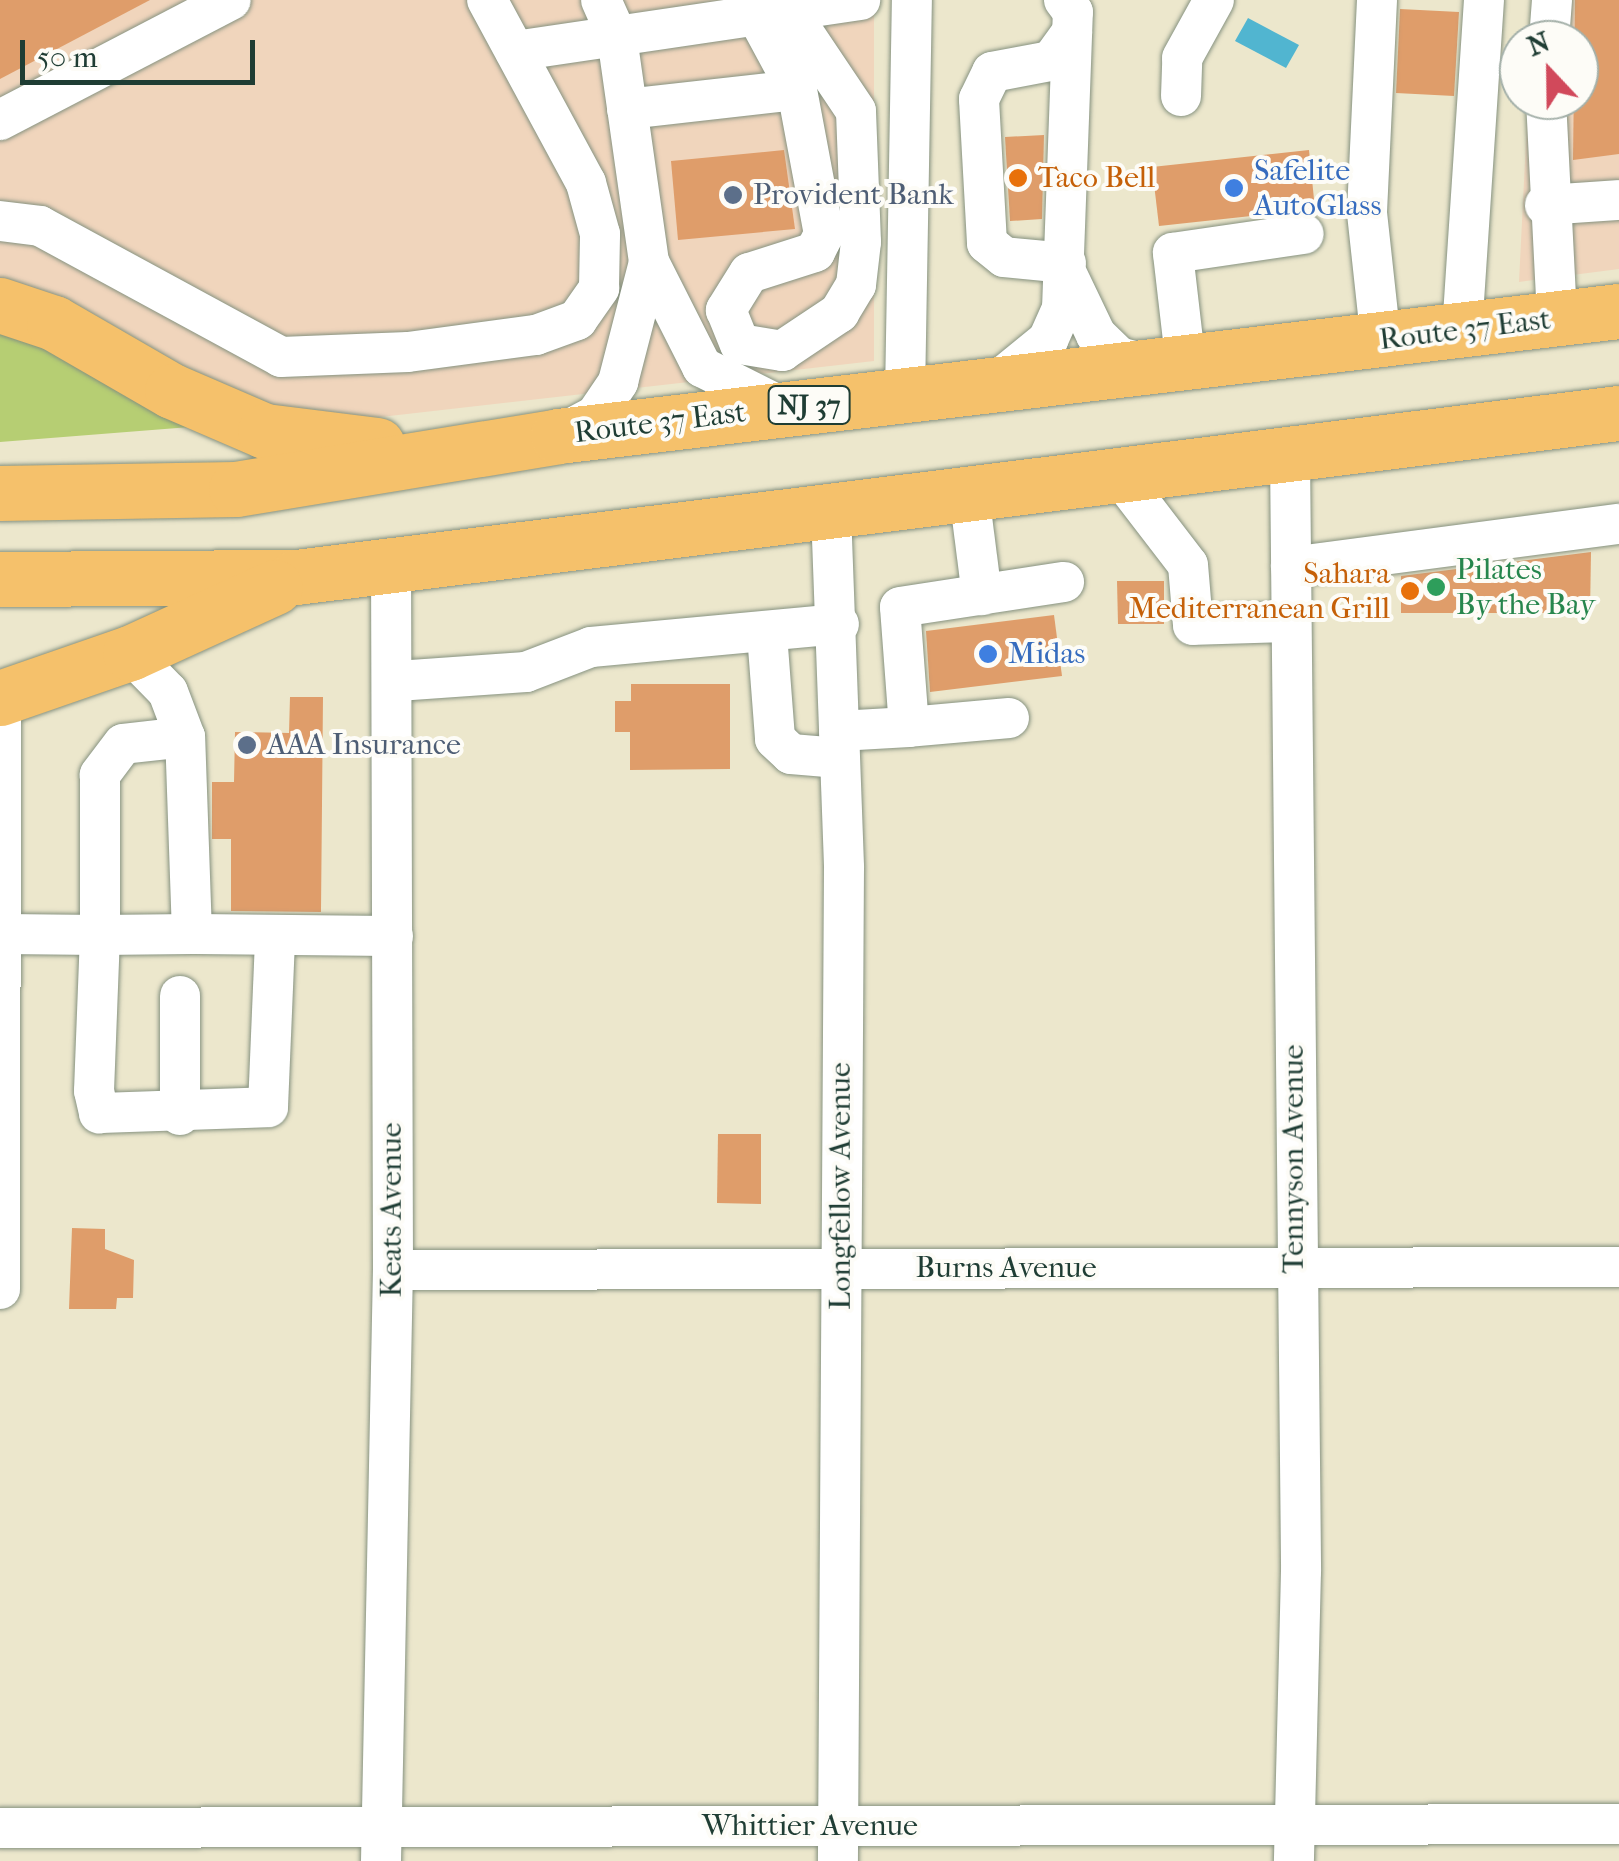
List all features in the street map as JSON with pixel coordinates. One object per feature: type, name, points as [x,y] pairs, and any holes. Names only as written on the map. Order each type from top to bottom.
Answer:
[{"type":"highway","points":[[0,305],[54,322],[172,391],[266,432],[324,444],[500,446]]},
{"type":"highway","name":"Route 37 East","points":[[0,494],[236,489],[558,436],[904,394],[1173,367],[1619,311]]},
{"type":"highway","points":[[0,579],[296,577],[391,560],[1290,456],[1619,412]]},
{"type":"highway","points":[[1,698],[107,660],[296,577]]},
{"type":"street","points":[[0,120],[230,0]]},
{"type":"street","points":[[0,220],[40,226],[280,357],[536,335],[577,320],[599,288],[600,234],[586,182],[486,0]]},
{"type":"street","points":[[514,51],[609,18],[773,14],[860,0]]},
{"type":"street","points":[[904,394],[912,0]]},
{"type":"street","points":[[1378,0],[1368,212],[1381,340]]},
{"type":"street","points":[[1462,331],[1484,0]]},
{"type":"street","points":[[1180,96],[1182,58],[1198,7]]},
{"type":"street","points":[[773,14],[856,111],[861,242],[856,285],[839,313],[782,351],[754,350],[728,330],[730,290],[749,273],[815,252],[824,234],[796,90],[773,14]]},
{"type":"street","points":[[992,385],[1048,340],[1066,268],[1068,16]]},
{"type":"street","points":[[1066,268],[1004,257],[987,243],[979,100],[992,72],[1051,62],[1068,16]]},
{"type":"street","points":[[609,18],[628,109],[649,262],[702,367],[784,408]]},
{"type":"street","points":[[628,109],[796,90]]},
{"type":"street","points":[[1546,120],[1545,204],[1557,318]]},
{"type":"street","points":[[1545,204],[1619,200]]},
{"type":"street","points":[[1066,268],[1096,334],[1119,356],[1173,367],[1172,253],[1304,234]]},
{"type":"street","points":[[558,436],[596,415],[618,382],[649,262]]},
{"type":"street","name":"Tennyson Avenue","points":[[1290,456],[1294,1842]]},
{"type":"street","points":[[1119,476],[1168,546],[1188,565],[1193,625],[1291,622]]},
{"type":"street","points":[[969,494],[982,595]]},
{"type":"street","name":"Longfellow Avenue","points":[[831,511],[839,624],[838,1843]]},
{"type":"street","points":[[1291,567],[1619,524]]},
{"type":"street","name":"Keats Avenue","points":[[381,1844],[392,1270],[397,682],[391,560]]},
{"type":"street","points":[[909,727],[900,607],[1064,582]]},
{"type":"street","points":[[397,682],[526,672],[592,647],[768,634],[839,624]]},
{"type":"street","points":[[768,634],[775,740],[791,754],[909,727],[1009,718]]},
{"type":"street","points":[[107,660],[168,692],[185,737],[192,934]]},
{"type":"street","points":[[0,1289],[4,934],[1,698]]},
{"type":"street","points":[[185,737],[123,744],[104,759],[96,1108],[180,1116],[268,1107],[275,938]]},
{"type":"street","points":[[4,934],[393,936]]},
{"type":"street","points":[[180,996],[180,1116]]},
{"type":"street","name":"Burns Avenue","points":[[392,1270],[1619,1267]]},
{"type":"street","name":"Whittier Avenue","points":[[0,1828],[381,1844],[1030,1843],[1294,1842],[1619,1824]]},
{"type":"shaded area","points":[[0,0],[874,0],[874,361],[328,423],[282,419],[0,285]]},
{"type":"shaded area","points":[[1533,0],[1619,0],[1619,269],[1519,282],[1527,120],[1599,120],[1599,20],[1532,20]]},
{"type":"green space","points":[[0,330],[20,334],[190,427],[0,442]]},
{"type":"water","points":[[1248,18],[1299,45],[1286,68],[1235,41]]},
{"type":"building","points":[[0,0],[150,0],[0,79]]},
{"type":"building","points":[[1575,0],[1619,0],[1619,154],[1573,160],[1574,120],[1599,120],[1599,20],[1575,20]]},
{"type":"building","points":[[1400,9],[1459,12],[1454,96],[1396,93]]},
{"type":"building","name":"Taco Bell","points":[[1044,135],[1042,219],[1010,221],[1005,137]]},
{"type":"building","name":"Provident Bank","points":[[784,150],[795,229],[678,240],[671,161]]},
{"type":"building","name":"Safelite AutoGlass","points":[[1309,150],[1315,209],[1159,226],[1152,167]]},
{"type":"building","points":[[1591,552],[1590,613],[1401,613],[1401,576]]},
{"type":"building","points":[[1117,581],[1164,581],[1164,624],[1118,624]]},
{"type":"building","name":"Midas","points":[[1054,615],[1062,676],[930,692],[926,631]]},
{"type":"building","points":[[631,684],[730,684],[730,769],[630,770],[630,732],[615,732],[615,701],[631,701]]},
{"type":"building","points":[[290,697],[323,697],[321,912],[231,911],[231,839],[212,839],[212,782],[234,782],[235,732],[289,733]]},
{"type":"building","points":[[718,1134],[761,1134],[761,1204],[717,1203]]},
{"type":"building","points":[[72,1228],[105,1229],[105,1249],[134,1260],[133,1298],[117,1298],[116,1309],[69,1309]]},
{"type":"place","name":"Taco Bell","points":[[1018,178]]},
{"type":"place","name":"Safelite AutoGlass","points":[[1234,188]]},
{"type":"place","name":"Provident Bank","points":[[733,195]]},
{"type":"place","name":"Pilates By the Bay","points":[[1436,587]]},
{"type":"place","name":"Sahara Mediterranean Grill","points":[[1410,591]]},
{"type":"place","name":"Midas","points":[[988,654]]},
{"type":"place","name":"AAA Insurance","points":[[247,745]]}]
